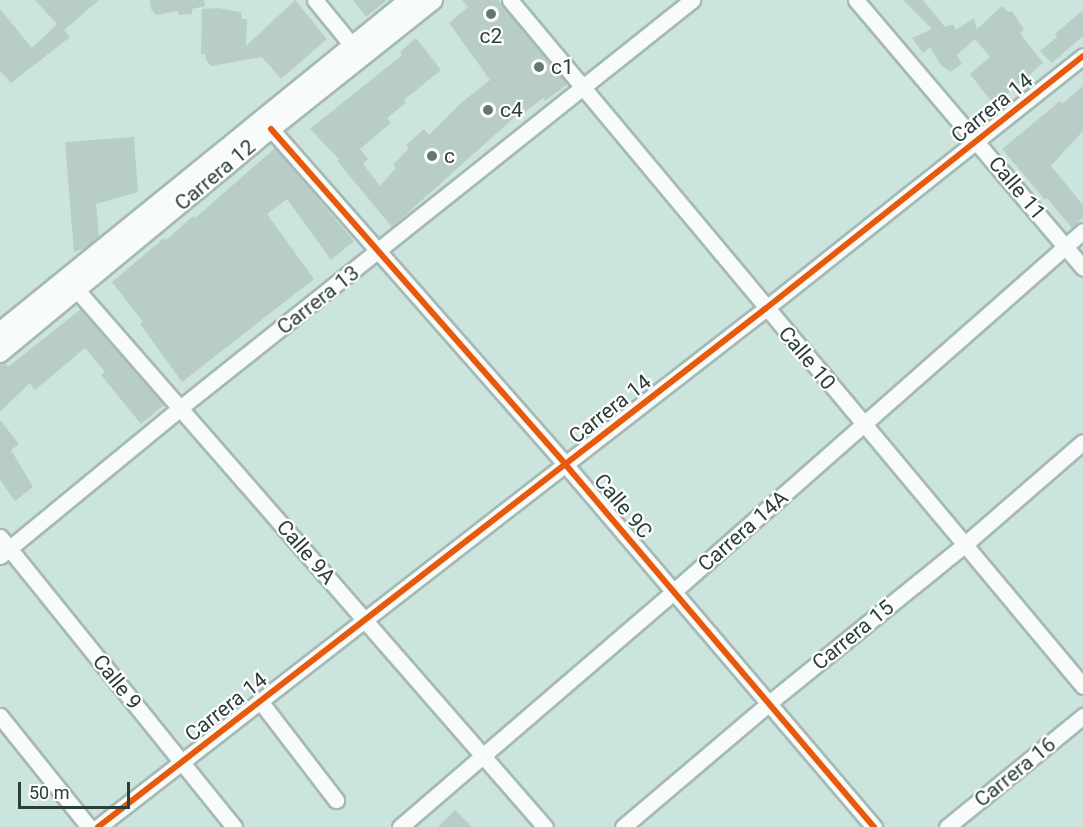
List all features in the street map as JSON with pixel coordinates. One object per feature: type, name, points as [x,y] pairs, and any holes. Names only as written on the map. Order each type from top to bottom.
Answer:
[{"type":"street","points":[[315,0],[357,52]]},
{"type":"street","name":"Carrera 12","points":[[0,332],[72,284],[271,129],[357,52],[409,0]]},
{"type":"street","name":"Carrera 12","points":[[0,353],[72,284],[357,52],[432,0]]},
{"type":"street","name":"Calle 10","points":[[510,0],[765,309],[1083,686]]},
{"type":"street","name":"Carrera 13","points":[[3,547],[379,252],[692,0]]},
{"type":"street","name":"Calle 11","points":[[856,0],[978,141],[1083,268]]},
{"type":"street","name":"Carrera 14","points":[[98,827],[765,309],[1083,57]]},
{"type":"street","name":"Calle 9C","points":[[271,129],[566,464],[874,827]]},
{"type":"street","name":"Carrera 14A","points":[[400,827],[674,591],[1083,231]]},
{"type":"street","name":"Calle 9A","points":[[72,284],[545,827]]},
{"type":"street","name":"Carrera 15","points":[[623,827],[768,703],[964,545],[1083,442]]},
{"type":"street","name":"Calle 9","points":[[3,547],[234,827]]},
{"type":"street","points":[[260,701],[336,800]]},
{"type":"street","points":[[0,716],[89,827]]},
{"type":"street","name":"Carrera 16","points":[[946,827],[1083,716]]},
{"type":"building","points":[[35,0],[99,0],[64,30],[70,37],[11,83],[0,71],[0,9],[32,48],[57,24]]},
{"type":"building","points":[[150,0],[204,0],[205,6],[192,9],[192,14],[179,15],[178,11],[156,15],[151,9]]},
{"type":"building","points":[[295,0],[327,39],[281,79],[262,57],[211,66],[205,54],[201,54],[202,9],[219,8],[241,12],[242,19],[247,19],[246,46]]},
{"type":"building","points":[[353,0],[387,0],[366,17]]},
{"type":"building","points":[[462,0],[498,0],[568,84],[545,101],[543,98],[520,116],[518,114],[392,227],[337,161],[339,159],[310,129],[402,55],[400,52],[416,38],[441,70],[404,100],[406,103],[387,118],[391,123],[360,149],[368,159],[363,164],[380,186],[396,168],[393,165],[409,148],[406,145],[424,129],[429,135],[462,102],[490,80],[449,23],[468,7]]},
{"type":"building","points":[[903,0],[923,0],[945,27],[953,24],[956,30],[974,18],[977,29],[1002,6],[1009,12],[1012,11],[1024,30],[1020,33],[1043,63],[994,105],[970,74],[990,57],[975,39],[957,55],[962,64],[950,72],[940,64],[930,47],[923,53],[912,38],[932,29]]},
{"type":"building","points":[[1083,10],[1083,36],[1052,63],[1040,51],[1057,37],[1055,34]]},
{"type":"building","points":[[1083,86],[1083,131],[1051,166],[1083,205],[1083,218],[1072,228],[1002,149],[1060,101],[1062,104]]},
{"type":"building","points":[[134,137],[138,192],[96,204],[99,237],[86,248],[74,252],[65,142]]},
{"type":"building","points":[[275,148],[354,241],[331,260],[287,199],[267,214],[314,279],[182,382],[140,324],[143,322],[112,282],[164,238],[166,240],[193,216],[195,218]]},
{"type":"building","points":[[81,309],[164,405],[141,424],[101,375],[105,372],[85,348],[35,390],[30,383],[0,412],[0,364],[5,363],[8,367]]},
{"type":"building","points":[[0,420],[19,444],[11,450],[33,487],[15,501],[0,480]]},
{"type":"building","points":[[455,810],[472,827],[438,827]]},
{"type":"cycle path","points":[[98,827],[765,309],[1083,56]]},
{"type":"cycle path","points":[[271,129],[565,464],[874,827]]},
{"type":"place","name":"c2","points":[[491,14]]},
{"type":"place","name":"c1","points":[[539,67]]},
{"type":"place","name":"c4","points":[[488,110]]},
{"type":"place","name":"c","points":[[432,156]]}]
